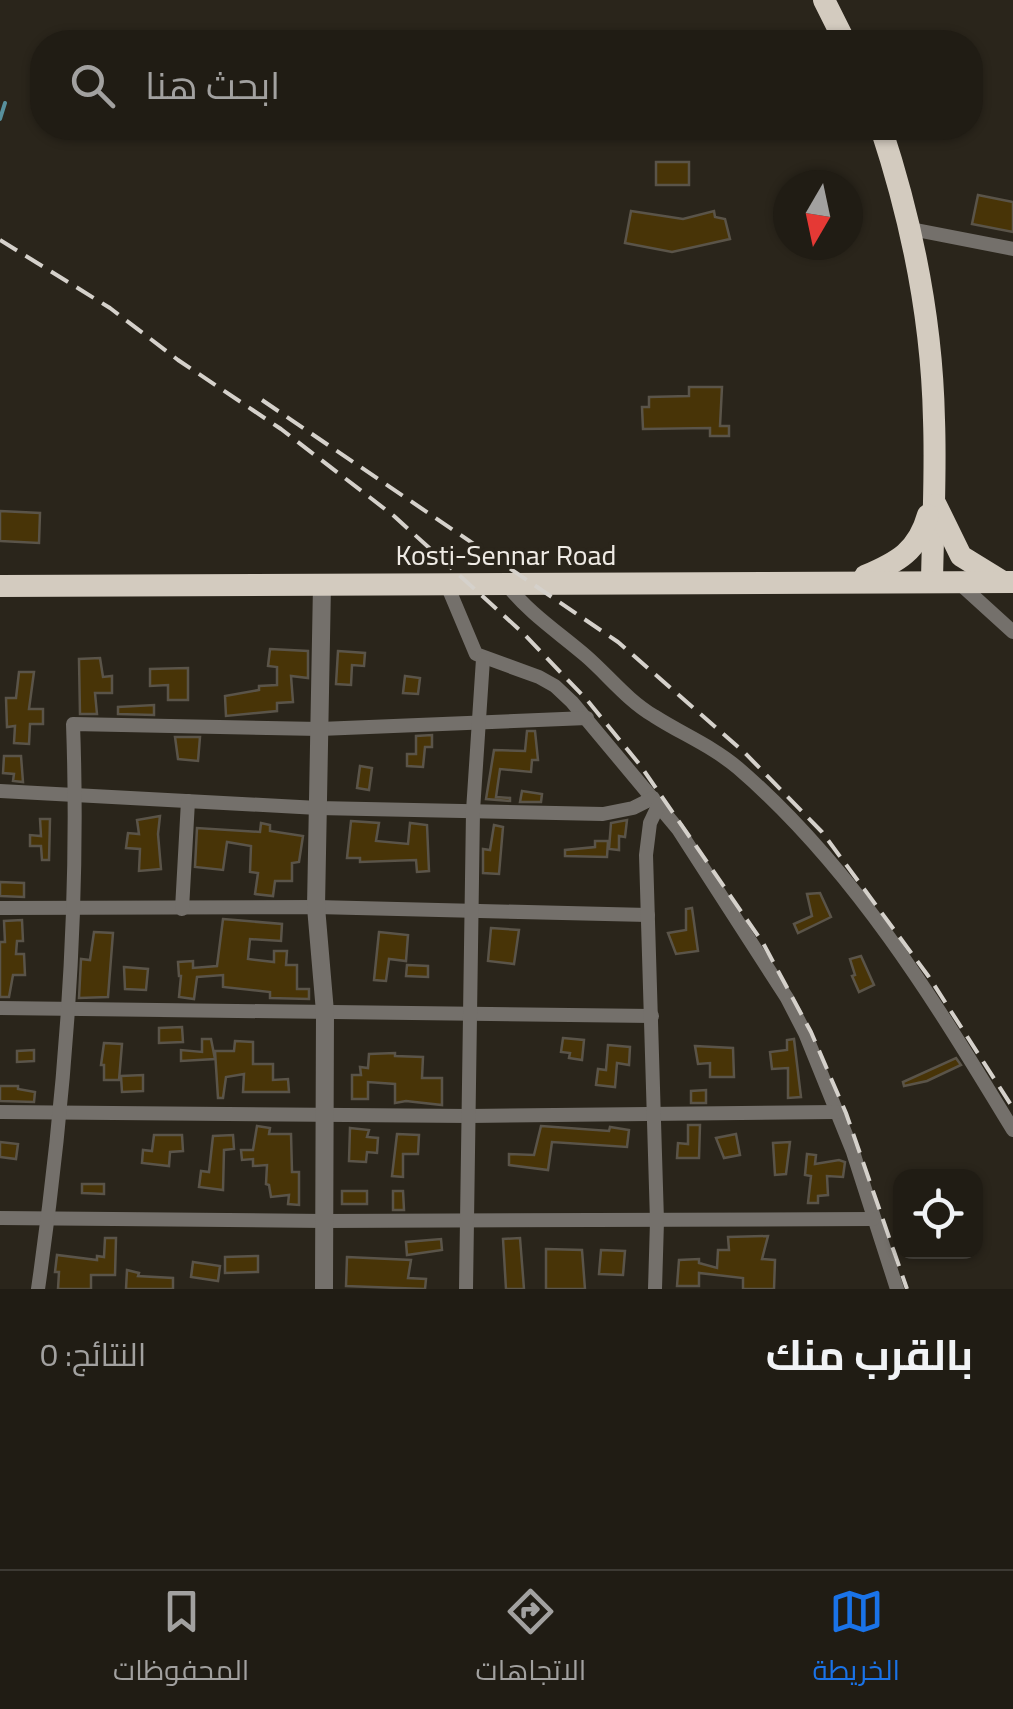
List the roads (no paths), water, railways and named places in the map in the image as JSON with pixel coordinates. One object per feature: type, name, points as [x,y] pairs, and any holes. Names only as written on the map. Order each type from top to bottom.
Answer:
[{"type":"highway","points":[[824,0],[838,30]]},
{"type":"highway","points":[[885,140],[911,229],[930,351],[934,419],[932,580]]},
{"type":"highway","points":[[850,582],[902,560],[914,548],[933,497]]},
{"type":"highway","points":[[933,497],[961,556],[1009,582]]},
{"type":"highway","name":"Kosti-Sennar Road","points":[[0,586],[1009,582]]},
{"type":"street","points":[[911,229],[1013,248]]},
{"type":"street","points":[[956,581],[1013,632]]},
{"type":"street","points":[[322,585],[316,907],[325,1012],[324,1289]]},
{"type":"street","points":[[448,585],[472,649],[483,659],[555,686],[656,801],[786,998],[806,1033],[853,1152],[897,1289]]},
{"type":"street","points":[[508,585],[528,611],[588,657],[620,691],[652,715],[714,749],[792,821],[865,904],[1013,1130]]},
{"type":"street","points":[[466,1289],[473,811],[483,659]]},
{"type":"street","points":[[38,1289],[68,1010],[76,795],[73,724],[320,729],[587,718]]},
{"type":"street","points":[[0,791],[318,808],[603,814],[656,801]]},
{"type":"street","points":[[182,909],[188,801]]},
{"type":"street","points":[[655,1289],[657,1222],[647,840],[656,801]]},
{"type":"street","points":[[0,908],[316,907],[648,915]]},
{"type":"street","points":[[0,1008],[652,1016]]},
{"type":"street","points":[[0,1112],[468,1116],[836,1112]]},
{"type":"street","points":[[0,1218],[657,1222],[873,1219]]},
{"type":"waterway","points":[[0,119],[5,103]]},
{"type":"railway","points":[[0,240],[110,308],[178,360],[281,429],[394,516],[523,633],[587,700],[640,765],[763,943],[811,1032],[846,1113],[907,1289]]},
{"type":"railway","points":[[262,400],[618,642],[744,752],[822,832],[929,977],[1013,1108]]}]
